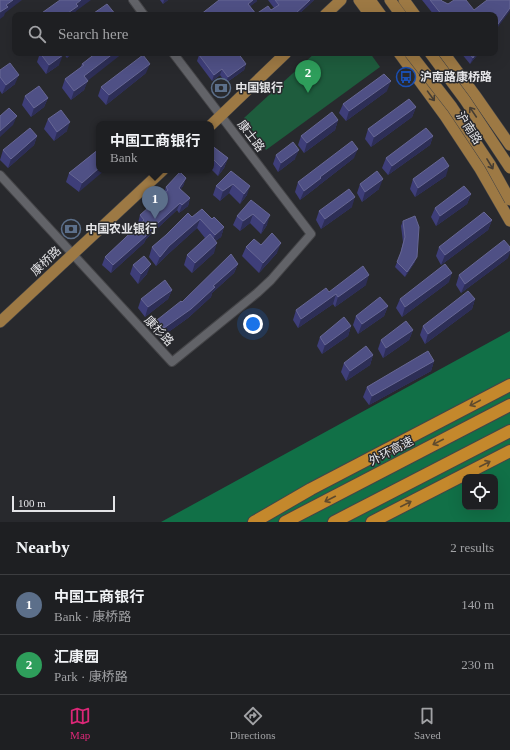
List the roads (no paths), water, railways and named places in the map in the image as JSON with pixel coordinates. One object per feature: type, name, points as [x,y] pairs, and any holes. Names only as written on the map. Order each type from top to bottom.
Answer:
[{"type":"highway","points":[[254,522],[317,486],[510,385]]},
{"type":"highway","name":"外环高速","points":[[285,522],[510,405]]},
{"type":"highway","points":[[334,522],[510,431]]},
{"type":"highway","points":[[372,522],[510,451]]},
{"type":"main road","points":[[328,12],[341,0]]},
{"type":"main road","points":[[359,0],[368,12]]},
{"type":"main road","points":[[370,0],[379,12]]},
{"type":"main road","points":[[390,0],[399,12]]},
{"type":"main road","points":[[404,0],[413,12]]},
{"type":"main road","points":[[214,122],[283,56]]},
{"type":"main road","name":"沪南路","points":[[401,56],[445,116],[480,169],[510,221]]},
{"type":"main road","points":[[412,56],[452,107],[490,164],[510,200]]},
{"type":"main road","points":[[432,56],[465,100],[510,168]]},
{"type":"main road","name":"沪南路","points":[[446,56],[510,145]]},
{"type":"main road","name":"康桥路","points":[[0,322],[160,173]]},
{"type":"street","points":[[133,0],[142,12]]},
{"type":"street","name":"康士路","points":[[175,56],[311,234]]},
{"type":"street","name":"康杉路","points":[[0,175],[172,362],[257,293],[271,280],[311,234]]},
{"type":"place","name":"沪南路康桥路","points":[[406,77]]},
{"type":"place","name":"中国银行","points":[[221,88]]},
{"type":"place","name":"汇康园","points":[[308,93]]},
{"type":"place","name":"中国工商银行","points":[[155,219]]},
{"type":"place","name":"中国农业银行","points":[[71,229]]}]
